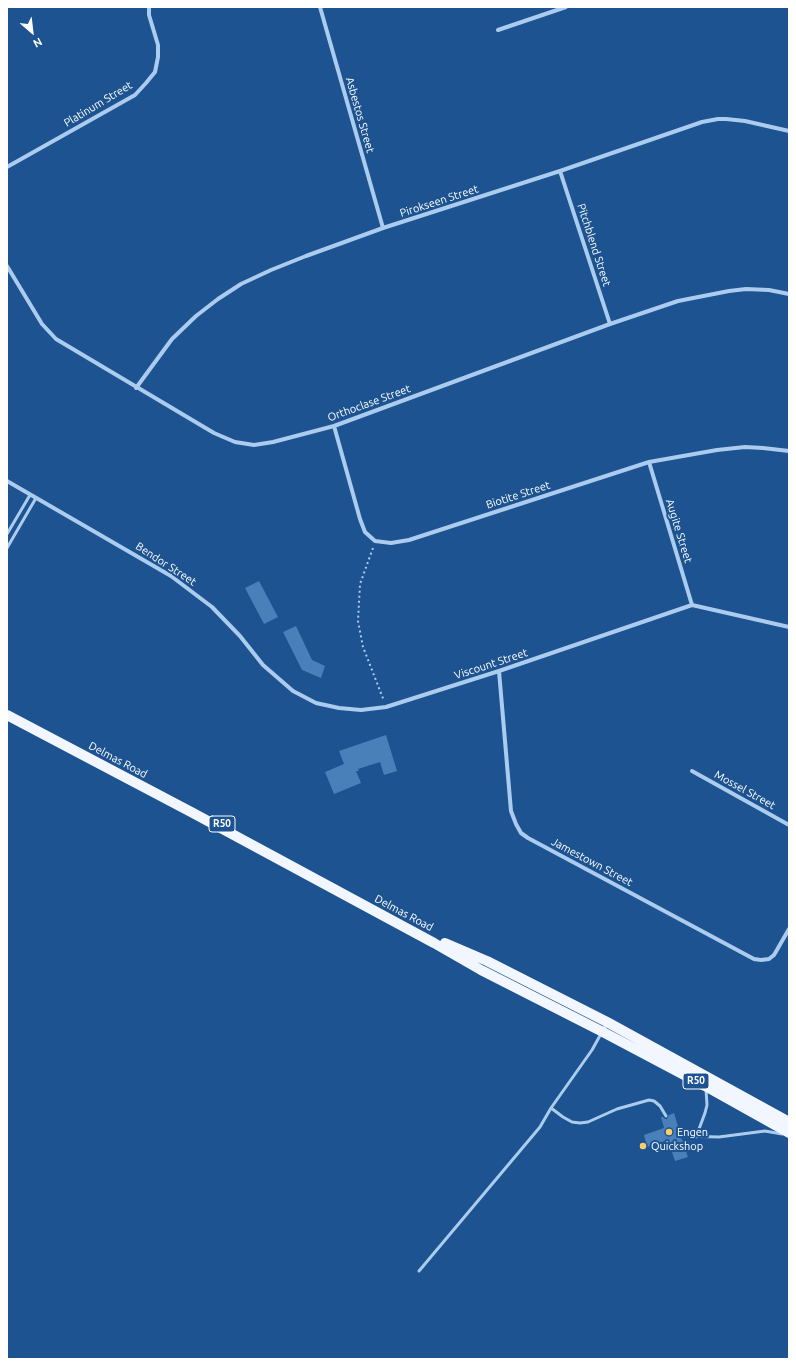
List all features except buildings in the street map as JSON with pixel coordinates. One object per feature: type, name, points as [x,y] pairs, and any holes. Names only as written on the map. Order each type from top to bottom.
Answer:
[{"type":"main road","name":"Delmas Road","points":[[7,709],[437,939],[487,961],[608,1022],[789,1122]]},
{"type":"main road","name":"Delmas Road","points":[[7,715],[193,813],[434,943],[481,970],[705,1086],[789,1133]]},
{"type":"street","name":"Platinum Street","points":[[7,167],[135,95],[146,84],[155,72],[158,57],[158,45],[149,15],[149,7]]},
{"type":"street","name":"Asbestos Street","points":[[320,7],[383,228]]},
{"type":"street","points":[[498,30],[566,7]]},
{"type":"street","name":"Pirokseen Street","points":[[136,388],[172,339],[196,316],[241,284],[271,270],[383,228],[560,171],[695,124],[710,120],[726,119],[745,121],[789,130]]},
{"type":"street","name":"Pitchblend Street","points":[[560,171],[610,324]]},
{"type":"street","name":"Orthoclase Street","points":[[7,266],[42,324],[56,339],[136,388],[214,433],[235,442],[254,445],[273,442],[334,426],[610,324],[678,301],[746,289],[769,290],[789,294]]},
{"type":"street","points":[[334,426],[360,519],[365,532],[375,541]]},
{"type":"street","name":"Biotite Street","points":[[375,541],[391,543],[409,540],[649,462],[717,450],[745,447],[789,451]]},
{"type":"street","name":"Augite Street","points":[[649,462],[692,605]]},
{"type":"street","name":"Bendor Street","points":[[7,481],[139,557],[177,581],[212,607],[240,636],[263,665],[293,691]]},
{"type":"street","points":[[692,605],[789,627]]},
{"type":"street","name":"Viscount Street","points":[[293,691],[316,703],[339,708],[361,710],[386,706],[499,671],[692,605]]},
{"type":"street","name":"Jamestown Street","points":[[499,671],[511,811],[521,833],[754,959],[769,959],[774,955],[789,929]]},
{"type":"street","name":"Mossel Street","points":[[692,771],[789,825]]},
{"type":"lane","points":[[7,534],[30,495]]},
{"type":"lane","points":[[7,548],[36,498]]},
{"type":"lane","points":[[419,1271],[540,1127],[592,1050],[601,1031],[608,1022]]},
{"type":"lane","points":[[696,1137],[707,1105],[705,1086]]},
{"type":"lane","points":[[552,1108],[572,1122],[580,1123],[588,1122],[617,1110],[649,1100],[660,1106],[666,1116]]},
{"type":"lane","points":[[681,1136],[719,1137],[765,1131],[776,1132],[789,1137]]},
{"type":"path","points":[[375,541],[360,584],[358,621],[363,646],[386,706]]},
{"type":"place","name":"Engen","points":[[669,1132]]},
{"type":"place","name":"Quickshop","points":[[643,1146]]}]
